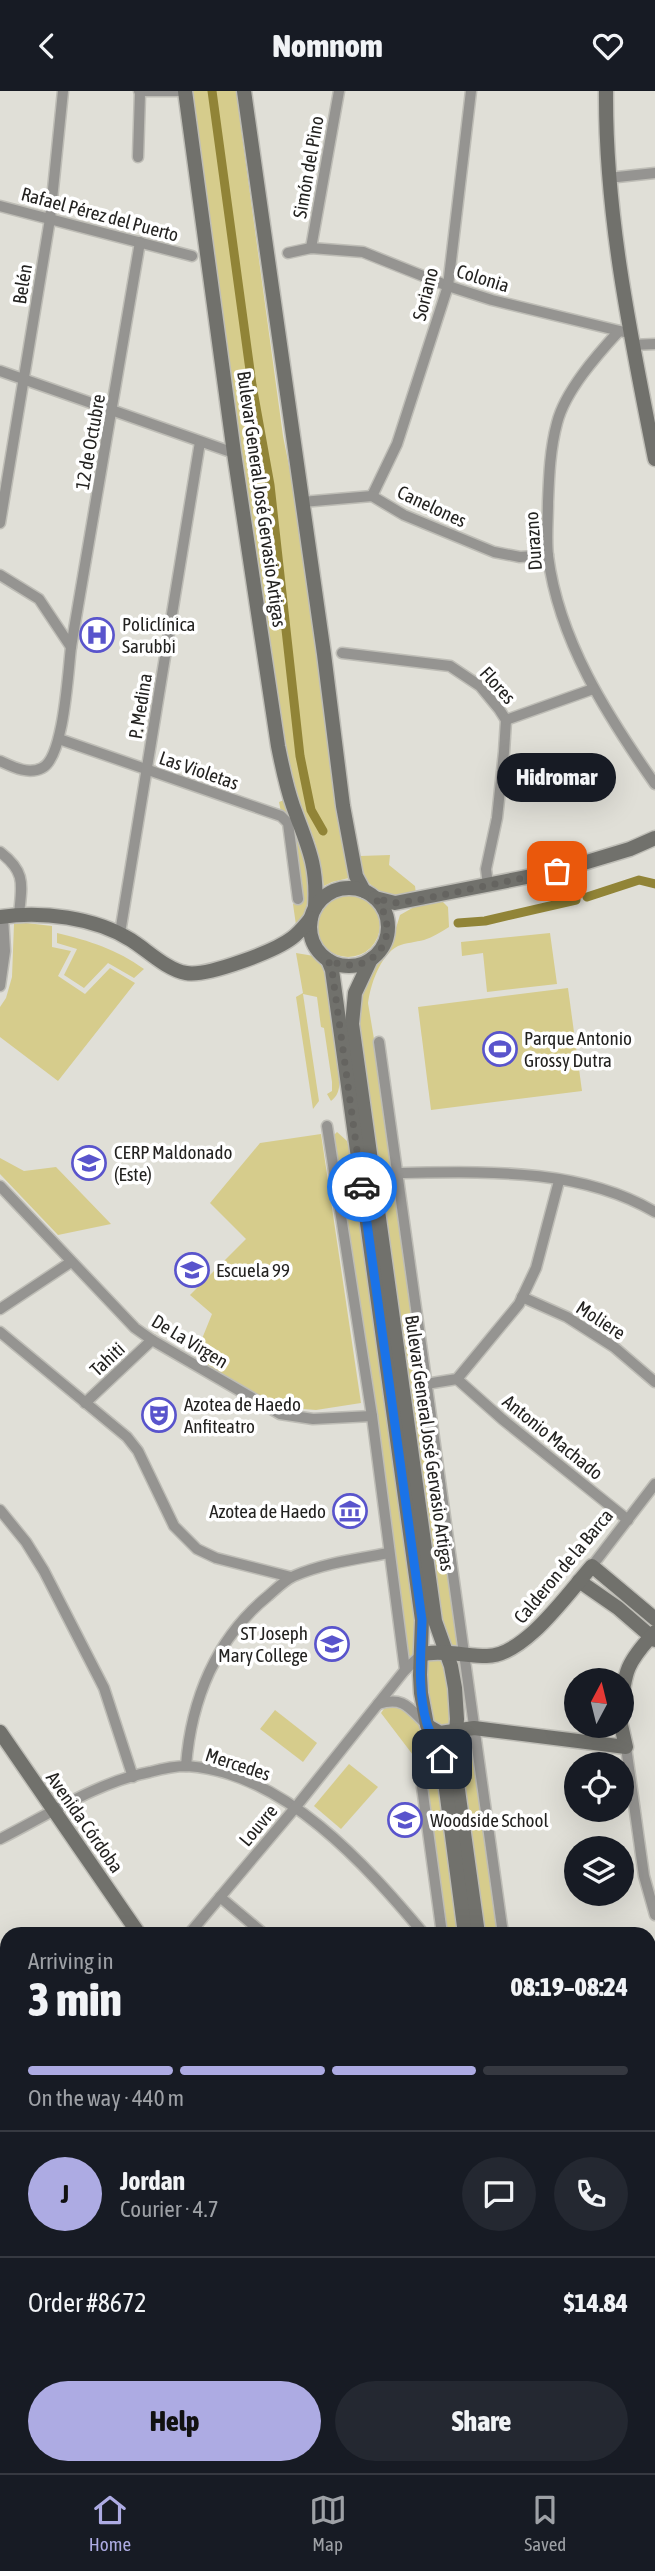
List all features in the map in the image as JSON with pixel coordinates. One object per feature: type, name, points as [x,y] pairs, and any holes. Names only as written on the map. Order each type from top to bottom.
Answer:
[{"type":"main road","name":"Bulevar General José Gervasio Artigas","points":[[185,91],[234,453],[278,746],[286,786],[311,852],[317,880],[313,913]]},
{"type":"main road","name":"Bulevar General José Gervasio Artigas","points":[[244,91],[343,806],[356,876],[370,895]]},
{"type":"main road","points":[[607,91],[608,178],[627,337],[655,459]]},
{"type":"main road","points":[[274,949],[301,930],[331,892],[342,889],[395,903],[418,900],[521,880],[589,863],[655,838]]},
{"type":"main road","points":[[370,895],[387,918],[388,930]]},
{"type":"main road","points":[[1,917],[19,914],[94,924],[120,933],[176,970],[188,974],[224,967],[274,949],[297,946],[307,947],[350,966],[371,959],[380,951],[397,914],[418,900]]},
{"type":"main road","points":[[313,913],[312,941],[323,956]]},
{"type":"main road","name":"Bulevar General José Gervasio Artigas","points":[[323,956],[332,970],[422,1620],[420,1675],[427,1725],[442,1759],[464,1927]]},
{"type":"main road","name":"Bulevar General José Gervasio Artigas","points":[[371,959],[355,993],[352,1024],[435,1621],[455,1688],[454,1761],[477,1927]]},
{"type":"main road","points":[[592,1566],[655,1619]]},
{"type":"main road","name":"Calderon de la Barca","points":[[421,1655],[431,1651],[447,1655],[491,1657],[523,1642],[548,1618],[592,1566]]},
{"type":"main road","points":[[579,1581],[654,1636],[635,1652],[627,1668]]},
{"type":"main road","points":[[427,1725],[440,1733],[474,1728],[626,1747],[624,1738]]},
{"type":"main road","name":"Avenida Córdoba","points":[[0,1732],[134,1927]]},
{"type":"street","name":"Belén","points":[[0,523],[50,219],[63,91]]},
{"type":"street","points":[[138,157],[139,92],[185,91]]},
{"type":"street","name":"Simón del Pino","points":[[311,248],[338,91]]},
{"type":"street","name":"Soriano","points":[[372,496],[397,443],[448,286],[471,91]]},
{"type":"street","points":[[608,178],[655,173]]},
{"type":"street","name":"Rafael Pérez del Puerto","points":[[0,206],[192,256]]},
{"type":"street","name":"12 de Octubre","points":[[59,739],[71,647],[140,242]]},
{"type":"street","name":"Colonia","points":[[288,253],[311,248],[363,252],[448,286],[655,344]]},
{"type":"street","name":"Durazno","points":[[627,337],[579,379],[557,421],[549,472],[548,555],[564,624],[593,689],[655,784]]},
{"type":"street","points":[[0,371],[234,453]]},
{"type":"street","name":"P. Medina","points":[[120,933],[200,442]]},
{"type":"street","name":"Canelones","points":[[302,502],[372,496],[404,515],[494,552],[520,557],[548,555]]},
{"type":"street","points":[[0,575],[39,599],[71,647]]},
{"type":"street","name":"Flores","points":[[342,653],[450,666],[480,686],[506,720],[500,796],[486,869],[488,885]]},
{"type":"street","points":[[506,720],[593,689]]},
{"type":"street","points":[[0,761],[17,769],[42,769],[51,758],[59,739]]},
{"type":"street","name":"Las Violetas","points":[[59,739],[286,819],[298,899]]},
{"type":"street","points":[[0,852],[17,867],[22,881],[19,914]]},
{"type":"street","points":[[0,986],[5,951],[1,917]]},
{"type":"street","name":"Bulevar General José Gervasio Artigas","points":[[379,1042],[502,1927]]},
{"type":"street","points":[[327,1126],[372,1416],[405,1670]]},
{"type":"street","points":[[397,1173],[523,1174],[609,1191],[634,1200],[655,1212]]},
{"type":"street","points":[[426,1384],[457,1379],[519,1304],[536,1268],[559,1181]]},
{"type":"street","name":"De La Virgen","points":[[0,1186],[135,1328],[152,1340],[280,1414],[313,1419],[372,1416]]},
{"type":"street","points":[[0,1309],[71,1262]]},
{"type":"street","name":"Moliere","points":[[522,1297],[566,1317],[614,1347],[655,1382]]},
{"type":"street","points":[[0,1332],[127,1437],[138,1451],[174,1526],[197,1549],[216,1558],[291,1577]]},
{"type":"street","name":"Tahiti","points":[[85,1403],[152,1340]]},
{"type":"street","name":"Antonio Machado","points":[[457,1379],[502,1419],[628,1520]]},
{"type":"street","name":"Calderon de la Barca","points":[[592,1566],[655,1484]]},
{"type":"street","points":[[0,1510],[26,1542],[44,1571],[104,1688],[133,1777]]},
{"type":"street","points":[[186,1766],[192,1720],[199,1694],[230,1637],[257,1605],[291,1577],[313,1569],[389,1553]]},
{"type":"street","name":"Louvre","points":[[195,1927],[295,1808],[405,1670],[421,1655]]},
{"type":"street","points":[[378,1704],[397,1700],[427,1725]]},
{"type":"street","points":[[626,1747],[644,1876],[655,1915]]},
{"type":"street","name":"Mercedes","points":[[0,1839],[93,1790],[148,1772],[186,1766],[260,1786],[295,1808],[379,1879],[419,1927]]},
{"type":"street","points":[[426,1775],[422,1787],[441,1927]]},
{"type":"street","points":[[220,1897],[256,1927]]},
{"type":"street","points":[[436,1927],[440,1920]]},
{"type":"shaded area","points":[[191,91],[236,91],[283,436],[300,521],[349,878],[324,886],[315,842],[290,785]]},
{"type":"shaded area","points":[[284,800],[305,850],[310,880],[305,913],[297,932],[293,904],[304,900],[294,826],[289,816],[281,812],[279,802]]},
{"type":"shaded area","points":[[390,855],[389,865],[415,886],[416,894],[387,897],[367,881],[362,871],[360,856]]},
{"type":"shaded area","points":[[342,893],[354,893],[371,902],[378,913],[378,937],[371,948],[354,957],[342,957],[330,952],[321,943],[316,931],[316,919],[321,907],[330,898]]},
{"type":"shaded area","points":[[441,900],[448,907],[449,927],[427,939],[392,950],[377,971],[368,1003],[389,1129],[461,1649],[457,1650],[449,1642],[440,1619],[357,1025],[359,999],[374,966],[391,944],[400,915],[414,907]]},
{"type":"shaded area","points":[[14,924],[52,926],[52,947],[71,951],[58,976],[85,994],[110,968],[135,983],[58,1081],[0,1037],[0,1007],[6,998],[12,977]]},
{"type":"shaded area","points":[[57,933],[102,947],[144,969],[134,978],[108,963],[84,988],[64,975],[77,949],[57,943]]},
{"type":"shaded area","points":[[550,933],[557,984],[487,992],[483,953],[462,956],[461,942]]},
{"type":"shaded area","points":[[296,953],[314,956],[328,971],[338,1046],[339,1090],[331,1101],[327,1094],[332,1091],[332,1082],[317,997],[303,994],[319,1101],[313,1109],[296,997],[303,993]]},
{"type":"shaded area","name":"Parque Antonio Grossy Dutra","points":[[568,988],[582,1091],[431,1110],[418,1007]]},
{"type":"shaded area","points":[[337,1132],[347,1141],[350,1151],[418,1617],[414,1656],[406,1656],[334,1135]]},
{"type":"shaded area","points":[[321,1134],[361,1403],[316,1410],[279,1407],[195,1356],[212,1314],[190,1295],[246,1239],[210,1203],[260,1143]]},
{"type":"shaded area","points":[[0,1158],[24,1171],[56,1167],[111,1224],[58,1235],[0,1174]]},
{"type":"shaded area","points":[[431,1659],[441,1659],[447,1667],[450,1726],[442,1728],[432,1721],[425,1682],[425,1664]]},
{"type":"shaded area","points":[[397,1704],[421,1723],[438,1768],[461,1927],[445,1927],[428,1794],[428,1772],[421,1773],[416,1759],[381,1713],[386,1706]]},
{"type":"shaded area","points":[[275,1710],[317,1743],[303,1762],[260,1729]]},
{"type":"shaded area","points":[[471,1733],[497,1927],[482,1927],[459,1772],[462,1738]]},
{"type":"shaded area","points":[[349,1764],[378,1787],[341,1829],[314,1806]]},
{"type":"waterway","points":[[212,91],[252,385],[270,485],[300,756],[311,810],[323,831]]},
{"type":"waterway","points":[[587,897],[639,880],[655,884]]},
{"type":"waterway","points":[[458,923],[485,921],[576,900]]},
{"type":"way so far","points":[[362,1187],[332,970],[328,960],[338,965],[350,966],[371,959],[380,951],[386,941],[387,918],[383,907],[375,898],[395,903],[418,900],[557,871]]},
{"type":"place","name":"Policlínica Sarubbi","points":[[97,635]]},
{"type":"place","name":"Hidromar","points":[[557,871]]},
{"type":"place","name":"Parque Antonio Grossy Dutra","points":[[500,1049]]},
{"type":"place","name":"CERP Maldonado (Este)","points":[[89,1163]]},
{"type":"place","name":"Escuela 99","points":[[192,1270]]},
{"type":"place","name":"Azotea de Haedo Anfiteatro","points":[[159,1415]]},
{"type":"place","name":"Azotea de Haedo","points":[[350,1511]]},
{"type":"place","name":"ST Joseph Mary College","points":[[332,1644]]},
{"type":"place","name":"Woodside School","points":[[405,1820]]},
{"type":"route","points":[[362,1187],[422,1620],[421,1693],[427,1725],[442,1759]]}]
